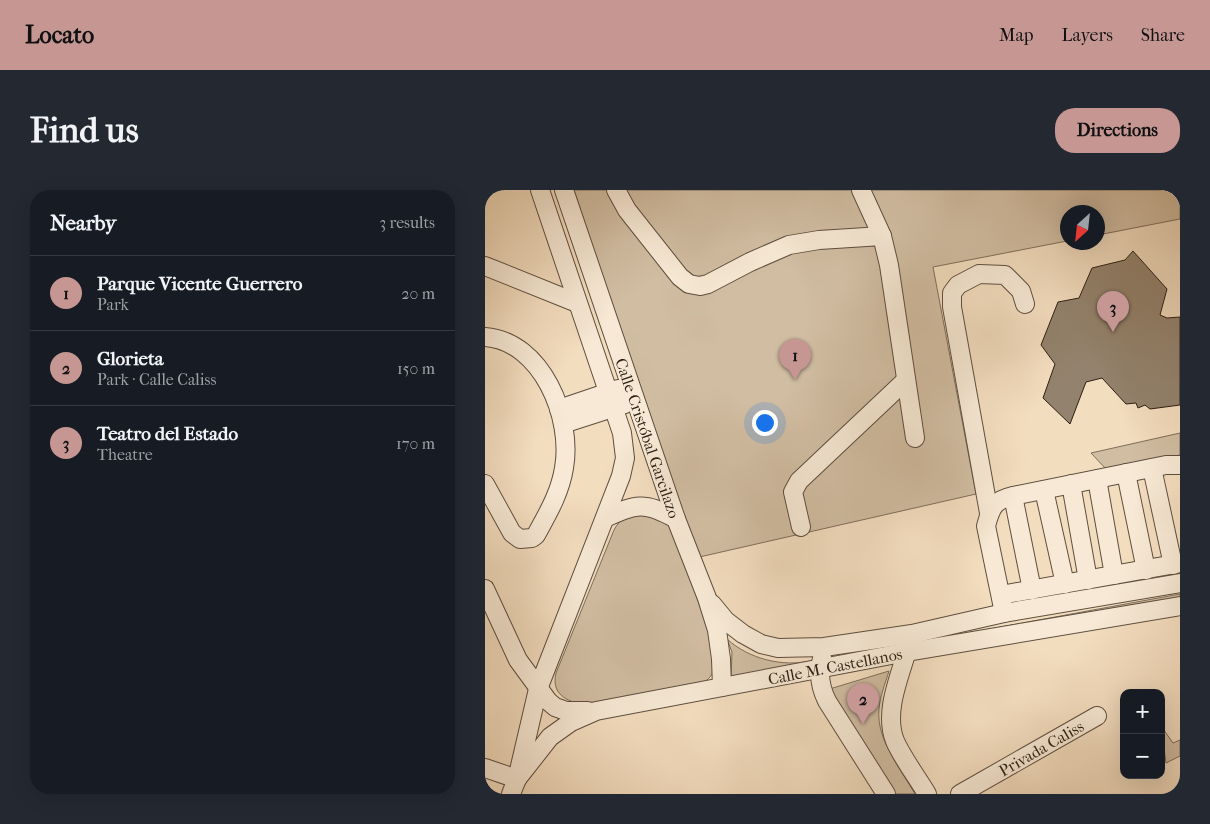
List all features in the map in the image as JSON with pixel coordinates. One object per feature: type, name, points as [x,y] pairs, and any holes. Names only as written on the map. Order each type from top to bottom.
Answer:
[{"type":"street","name":"Calle Cristóbal Garcilazo","points":[[518,789],[538,688],[621,476],[625,458],[622,433],[540,190]]},
{"type":"street","name":"Calle Cristóbal Garcilazo","points":[[564,190],[676,519],[707,598],[717,630],[722,687]]},
{"type":"street","points":[[616,190],[627,210],[680,277],[689,284],[700,286],[708,284],[750,262],[789,245],[819,240],[882,236]]},
{"type":"street","points":[[861,190],[882,236],[889,265],[915,438]]},
{"type":"street","points":[[485,266],[577,303]]},
{"type":"street","points":[[989,513],[952,307],[952,293],[957,285],[979,274],[1005,275],[1021,291],[1025,304]]},
{"type":"street","points":[[485,337],[506,341],[522,351],[540,370],[561,416],[567,448],[560,487],[554,504],[536,535],[531,538],[520,539],[512,533],[485,484]]},
{"type":"street","points":[[801,527],[793,492],[799,481],[906,380]]},
{"type":"street","points":[[561,416],[633,393]]},
{"type":"street","points":[[1004,613],[986,526],[989,513],[1002,498],[1126,473],[1180,465]]},
{"type":"street","points":[[1001,595],[1177,564],[1153,468]]},
{"type":"street","points":[[1126,473],[1146,570]]},
{"type":"street","points":[[1097,479],[1114,575]]},
{"type":"street","points":[[1071,484],[1088,580]]},
{"type":"street","points":[[1044,490],[1065,584]]},
{"type":"street","points":[[1013,496],[1032,590]]},
{"type":"street","points":[[605,518],[638,505],[657,509],[676,519]]},
{"type":"street","name":"Calle M. Castellanos","points":[[707,598],[726,622],[761,644],[778,648],[824,648],[912,634],[1004,613],[1180,583]]},
{"type":"street","points":[[485,589],[518,660],[538,688],[555,707],[566,711],[596,711]]},
{"type":"street","name":"Calle M. Castellanos","points":[[518,789],[550,736],[571,722],[596,711],[907,652],[1180,606]]},
{"type":"street","points":[[912,634],[891,708],[890,724],[895,742],[927,794]]},
{"type":"street","points":[[824,648],[819,668],[821,690],[886,794]]},
{"type":"street","name":"Privada Caliss","points":[[960,794],[1097,716]]},
{"type":"street","points":[[485,768],[518,789]]},
{"type":"shaded area","points":[[574,190],[1180,190],[1180,219],[1105,234],[1105,205],[1060,205],[1060,242],[933,267],[976,494],[695,558]]},
{"type":"shaded area","points":[[1180,433],[1180,455],[1106,469],[1091,453]]},
{"type":"shaded area","points":[[635,511],[667,520],[675,531],[714,650],[712,673],[702,683],[584,705],[566,699],[561,695],[556,686],[556,673],[614,530],[623,519]]},
{"type":"shaded area","points":[[1180,594],[1180,600],[919,642]]},
{"type":"shaded area","points":[[727,639],[745,652],[766,660],[789,663],[811,661],[811,665],[731,680],[732,652]]},
{"type":"shaded area","points":[[889,671],[879,709],[881,732],[891,754],[915,794],[892,794],[823,691]]},
{"type":"shaded area","points":[[1165,732],[1173,743],[1180,740],[1180,756],[1166,763]]},
{"type":"building","points":[[1133,251],[1167,289],[1160,315],[1167,318],[1180,317],[1180,405],[1150,409],[1145,405],[1138,408],[1136,403],[1126,404],[1102,378],[1086,382],[1070,424],[1043,398],[1055,364],[1041,345],[1058,302],[1079,298],[1092,268],[1125,260]]},
{"type":"place","name":"Teatro del Estado","points":[[1113,332]]},
{"type":"place","name":"Parque Vicente Guerrero","points":[[795,380]]},
{"type":"place","name":"Glorieta","points":[[863,724]]}]
